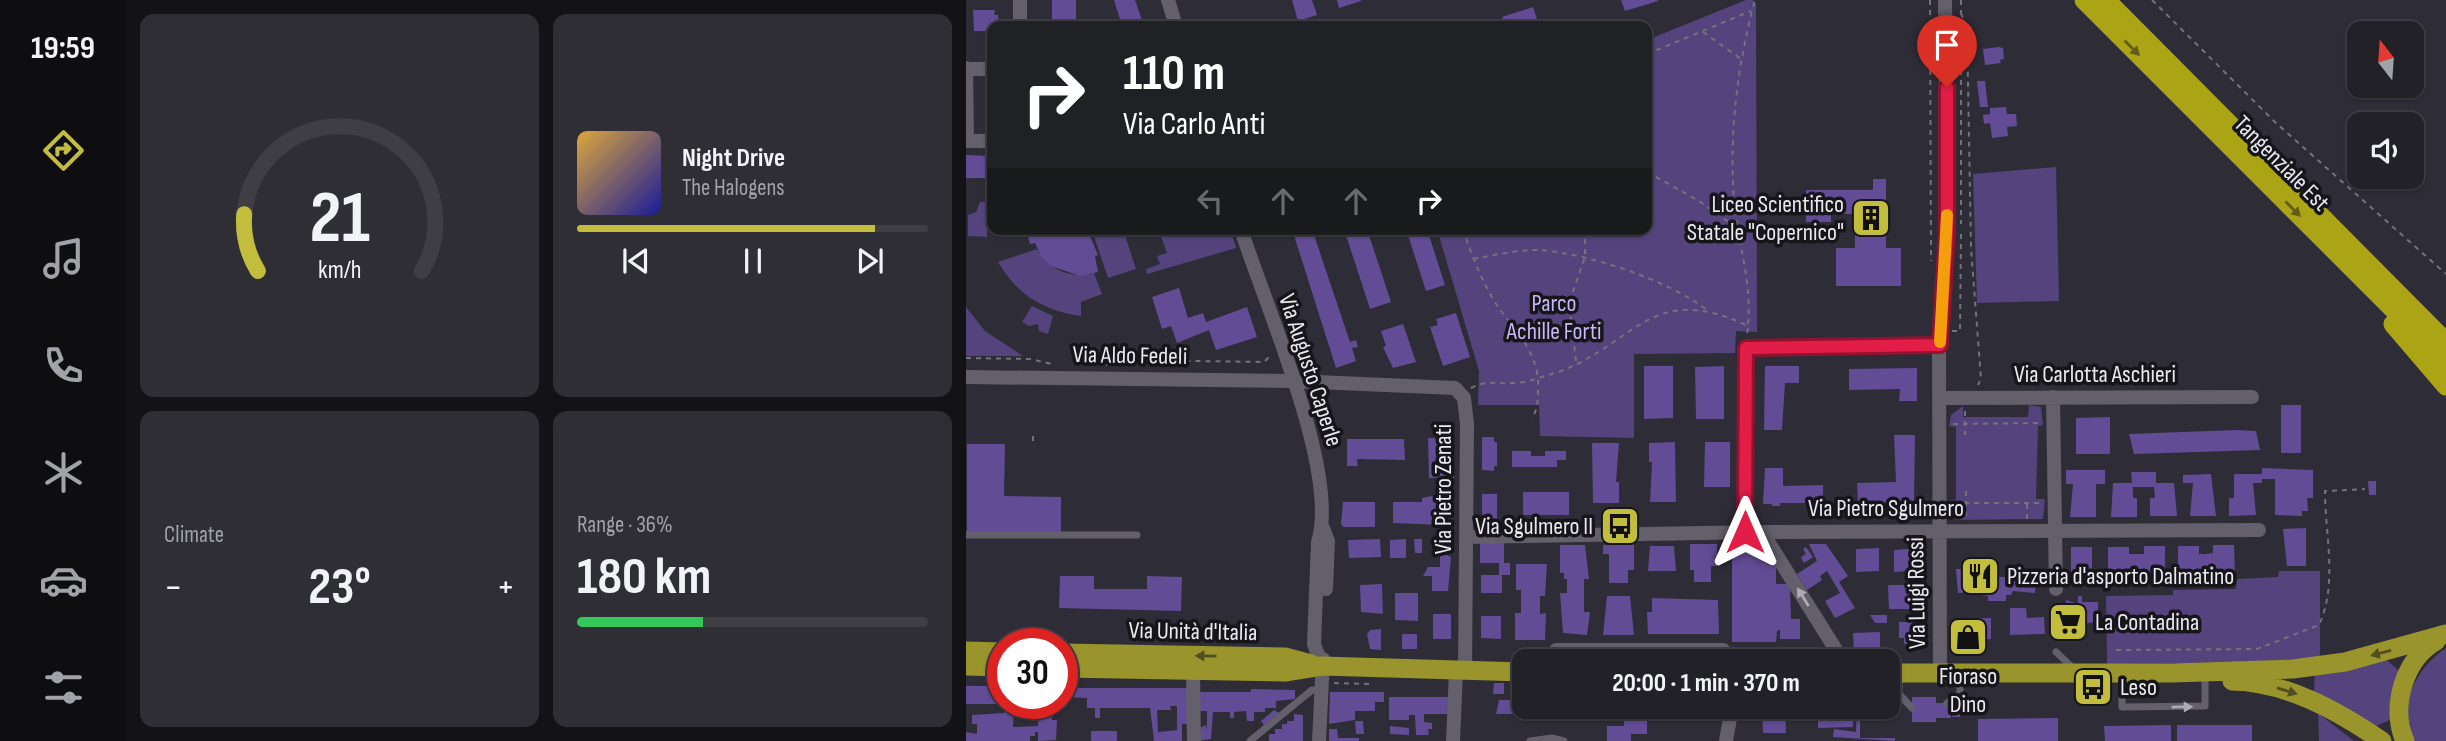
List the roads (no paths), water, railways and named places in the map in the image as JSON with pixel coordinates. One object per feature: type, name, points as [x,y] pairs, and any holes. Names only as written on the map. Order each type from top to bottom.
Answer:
[{"type":"highway","name":"Tangenziale Est","points":[[2084,0],[2446,362]]},
{"type":"highway","name":"Tangenziale Est","points":[[2106,0],[2446,342]]},
{"type":"highway","points":[[2326,242],[2446,386]]},
{"type":"highway","points":[[2390,286],[2446,328]]},
{"type":"main road","points":[[1900,673],[2122,674],[2293,669],[2345,662],[2446,635]]},
{"type":"main road","points":[[2405,741],[2399,709],[2403,685],[2412,663],[2429,645],[2446,635]]},
{"type":"main road","points":[[966,651],[987,652]]},
{"type":"main road","name":"Via Unità d'Italia","points":[[1078,653],[1285,657],[1322,666],[1512,672]]},
{"type":"main road","points":[[966,666],[987,667]]},
{"type":"main road","name":"Via Unità d'Italia","points":[[1078,668],[1284,672],[1322,666]]},
{"type":"main road","points":[[2172,673],[2205,680],[2250,681],[2292,692],[2382,741]]},
{"type":"street","points":[[1020,0],[1020,21]]},
{"type":"street","points":[[1168,0],[1174,21]]},
{"type":"street","name":"Via Luigi Rossi","points":[[1940,673],[1940,345],[1947,232],[1945,0]]},
{"type":"street","points":[[987,69],[967,69],[966,141],[987,141]]},
{"type":"street","name":"Via Augusto Caperle","points":[[1243,235],[1317,459],[1320,535],[1314,644],[1322,666],[1319,741]]},
{"type":"street","points":[[1745,532],[1746,348],[1940,345]]},
{"type":"street","name":"Via Aldo Fedeli","points":[[966,377],[1293,381]]},
{"type":"street","name":"Via Pietro Zenati","points":[[1293,381],[1445,386],[1461,393],[1466,405],[1467,424],[1465,537],[1461,672],[1453,741]]},
{"type":"street","points":[[2053,397],[2056,589]]},
{"type":"street","name":"Via Carlotta Aschieri","points":[[1940,398],[2252,397]]},
{"type":"street","name":"Via Pietro Sgulmero","points":[[1465,537],[1745,532],[2259,530]]},
{"type":"street","points":[[1762,532],[1835,649]]},
{"type":"street","points":[[1192,671],[1194,741]]},
{"type":"street","points":[[1726,741],[1730,719]]},
{"type":"lane","points":[[966,535],[1137,535]]},
{"type":"lane","points":[[2056,652],[2079,673]]},
{"type":"lane","points":[[1947,703],[1960,693],[1960,673]]},
{"type":"lane","points":[[2122,674],[2122,707],[2205,706],[2205,680]]},
{"type":"lane","points":[[1250,741],[1312,690],[1321,690]]},
{"type":"lane","points":[[1900,695],[1912,708]]},
{"type":"lane","points":[[1530,741],[1552,738],[1564,741]]},
{"type":"place","name":"Liceo Scientifico Statale \"Copernico\"","points":[[1871,218]]},
{"type":"place","name":"Via Sgulmero II","points":[[1620,526]]},
{"type":"place","name":"Pizzeria d'asporto Dalmatino","points":[[1980,576]]},
{"type":"place","name":"La Contadina","points":[[2068,622]]},
{"type":"place","name":"Fioraso Dino","points":[[1968,637]]},
{"type":"place","name":"Leso","points":[[2093,687]]},
{"type":"park label","name":"Parco Achille Forti","points":[[1554,317]]}]
